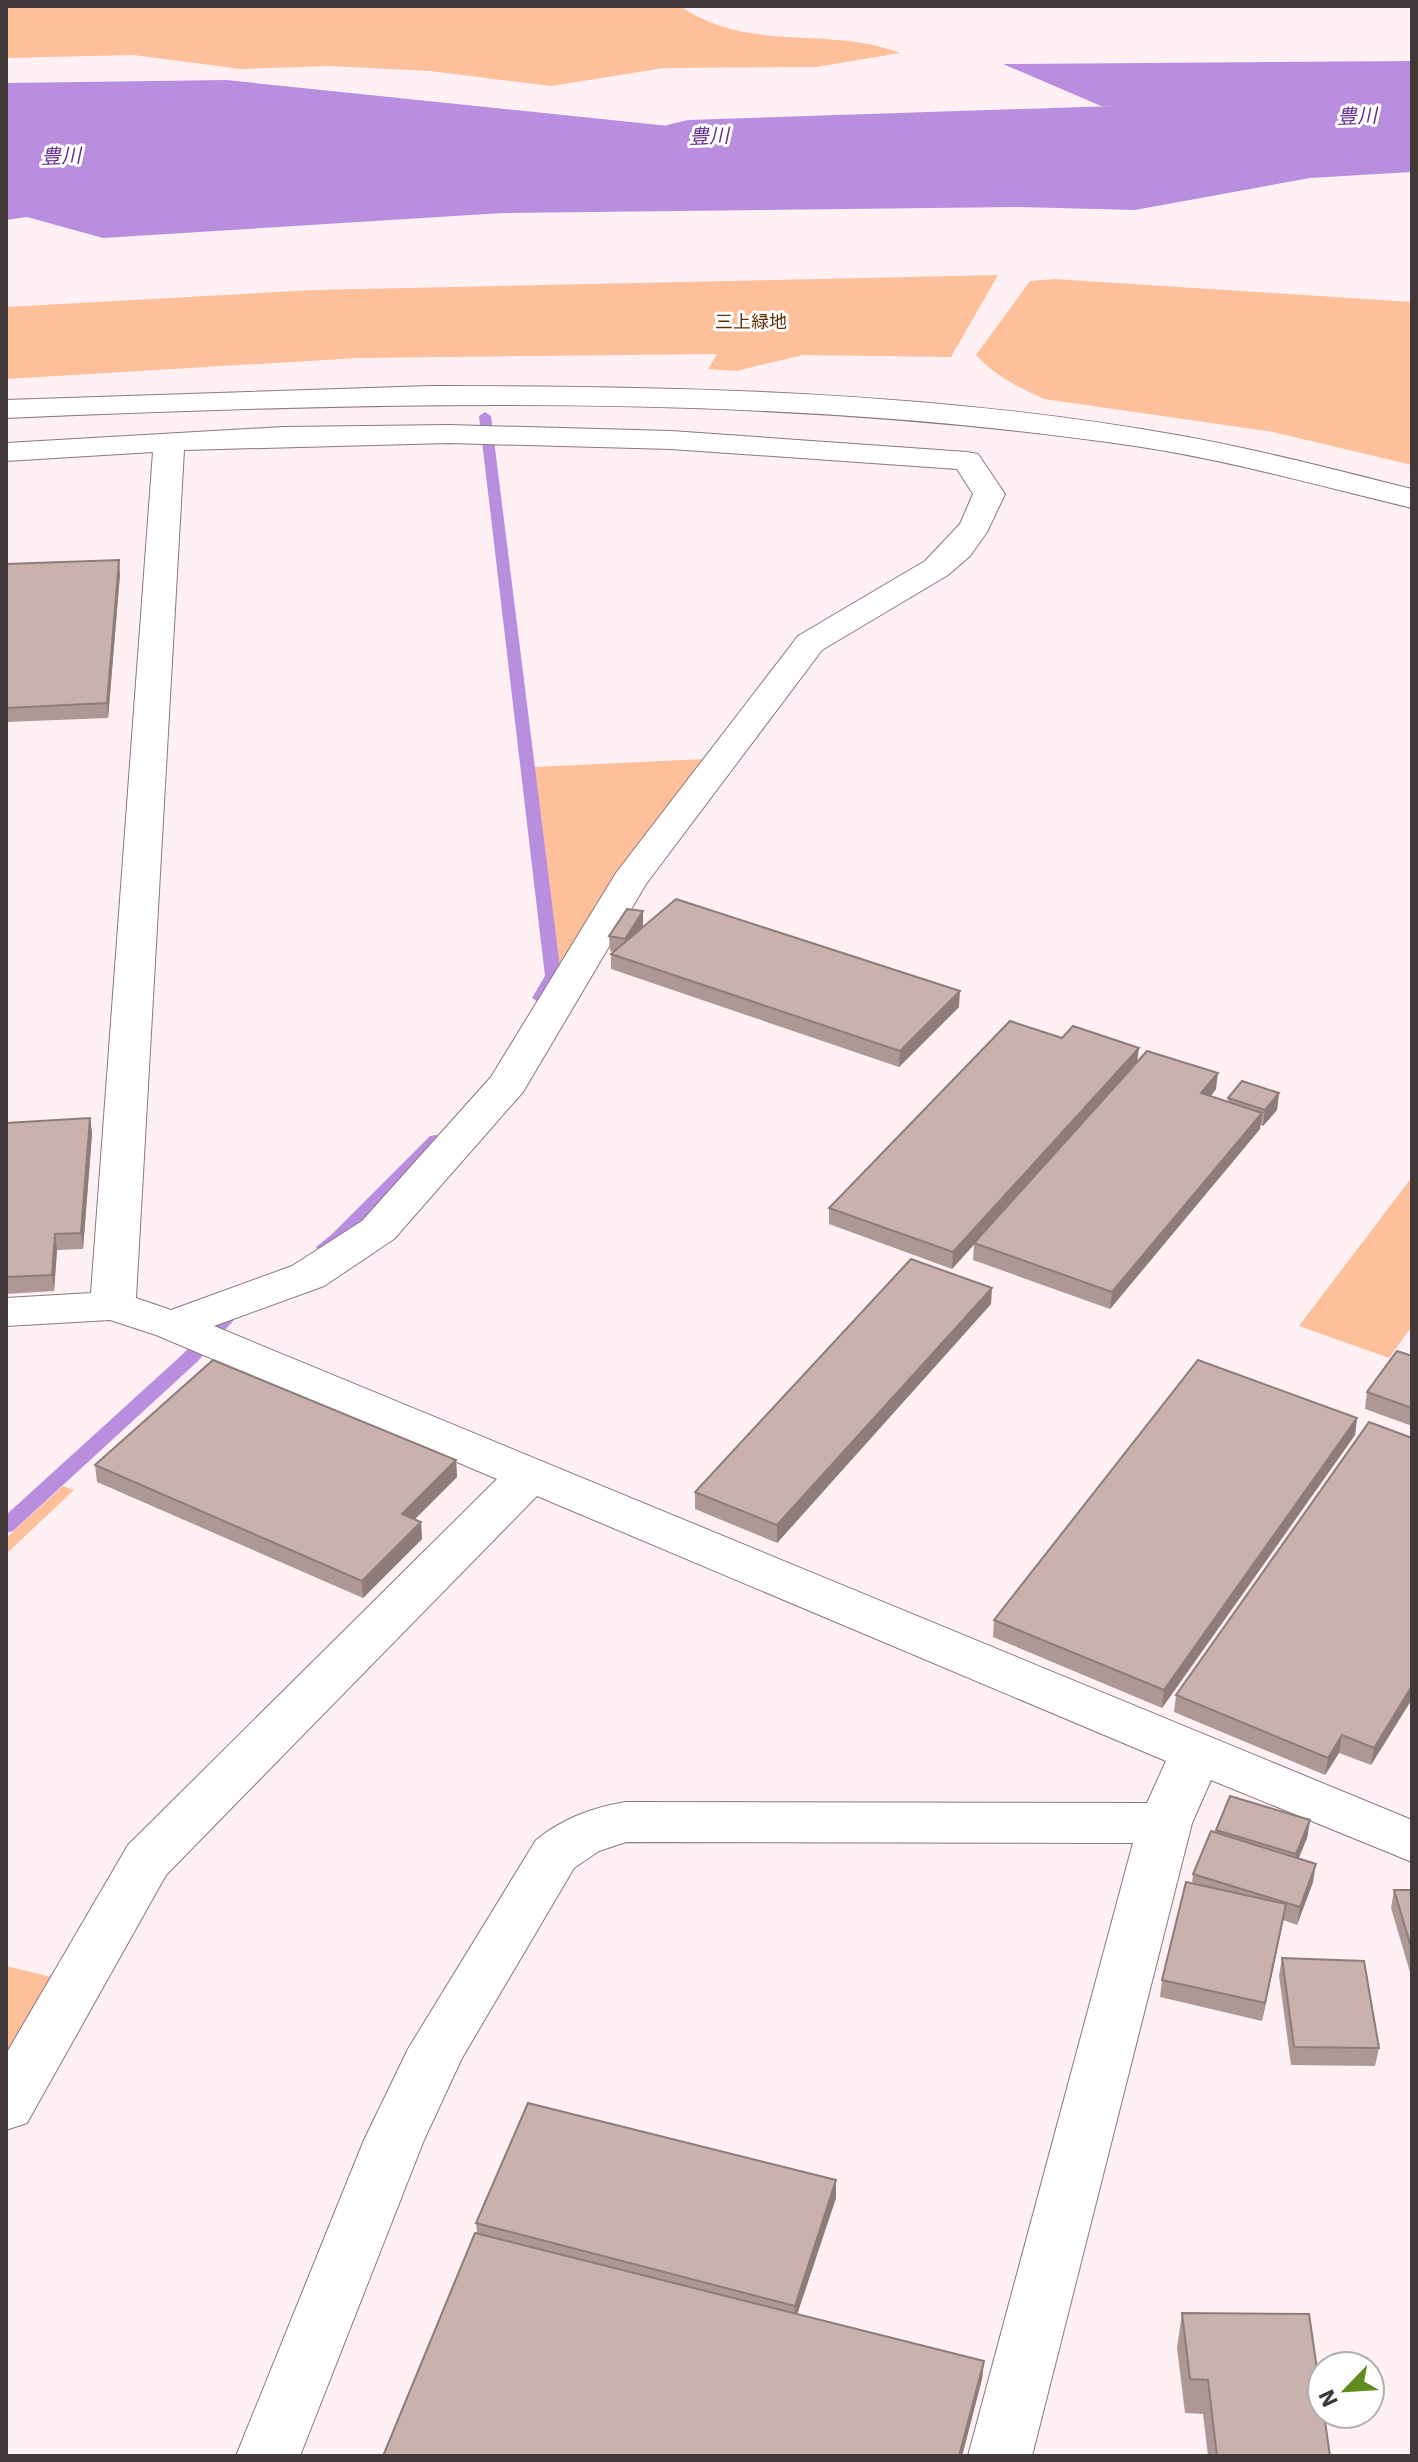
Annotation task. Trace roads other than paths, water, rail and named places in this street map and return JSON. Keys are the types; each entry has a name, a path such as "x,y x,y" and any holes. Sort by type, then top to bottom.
{"street":[{"path":"6,409 337,394 647,397 937,412 1139,437 1249,459 1412,499"},
{"path":"6,452 373,434 597,436 786,444 967,461 989,494 982,519 946,560 904,592 836,622 810,643 629,881 508,1083 378,1230 308,1276 172,1325"},
{"path":"113,1306 169,443"},
{"path":"6,1312 113,1306 172,1325 1412,1842"},
{"path":"6,2106 147,1860 530,1474"},
{"path":"1000,2456 1165,1823 1197,1752"},
{"path":"268,2456 394,2140 437,2049 555,1854 569,1843 585,1832 626,1822 1165,1823"}],"water":[{"path":"1412,61 1412,172 1310,178 1135,210 1018,207 503,213 103,238 27,217 6,220 6,83 226,80 746,134 1216,136 1314,115 1101,106 1003,64"}],"waterway":[{"name":"豊川","path":"688,138 1412,114"},
{"path":"485,416 553,976 540,998"},
{"path":"325,1247 337,1239 436,1140"},
{"path":"6,1526 191,1357 238,1305"}],"park label":[{"name":"三上緑地","path":"751,322"}]}
